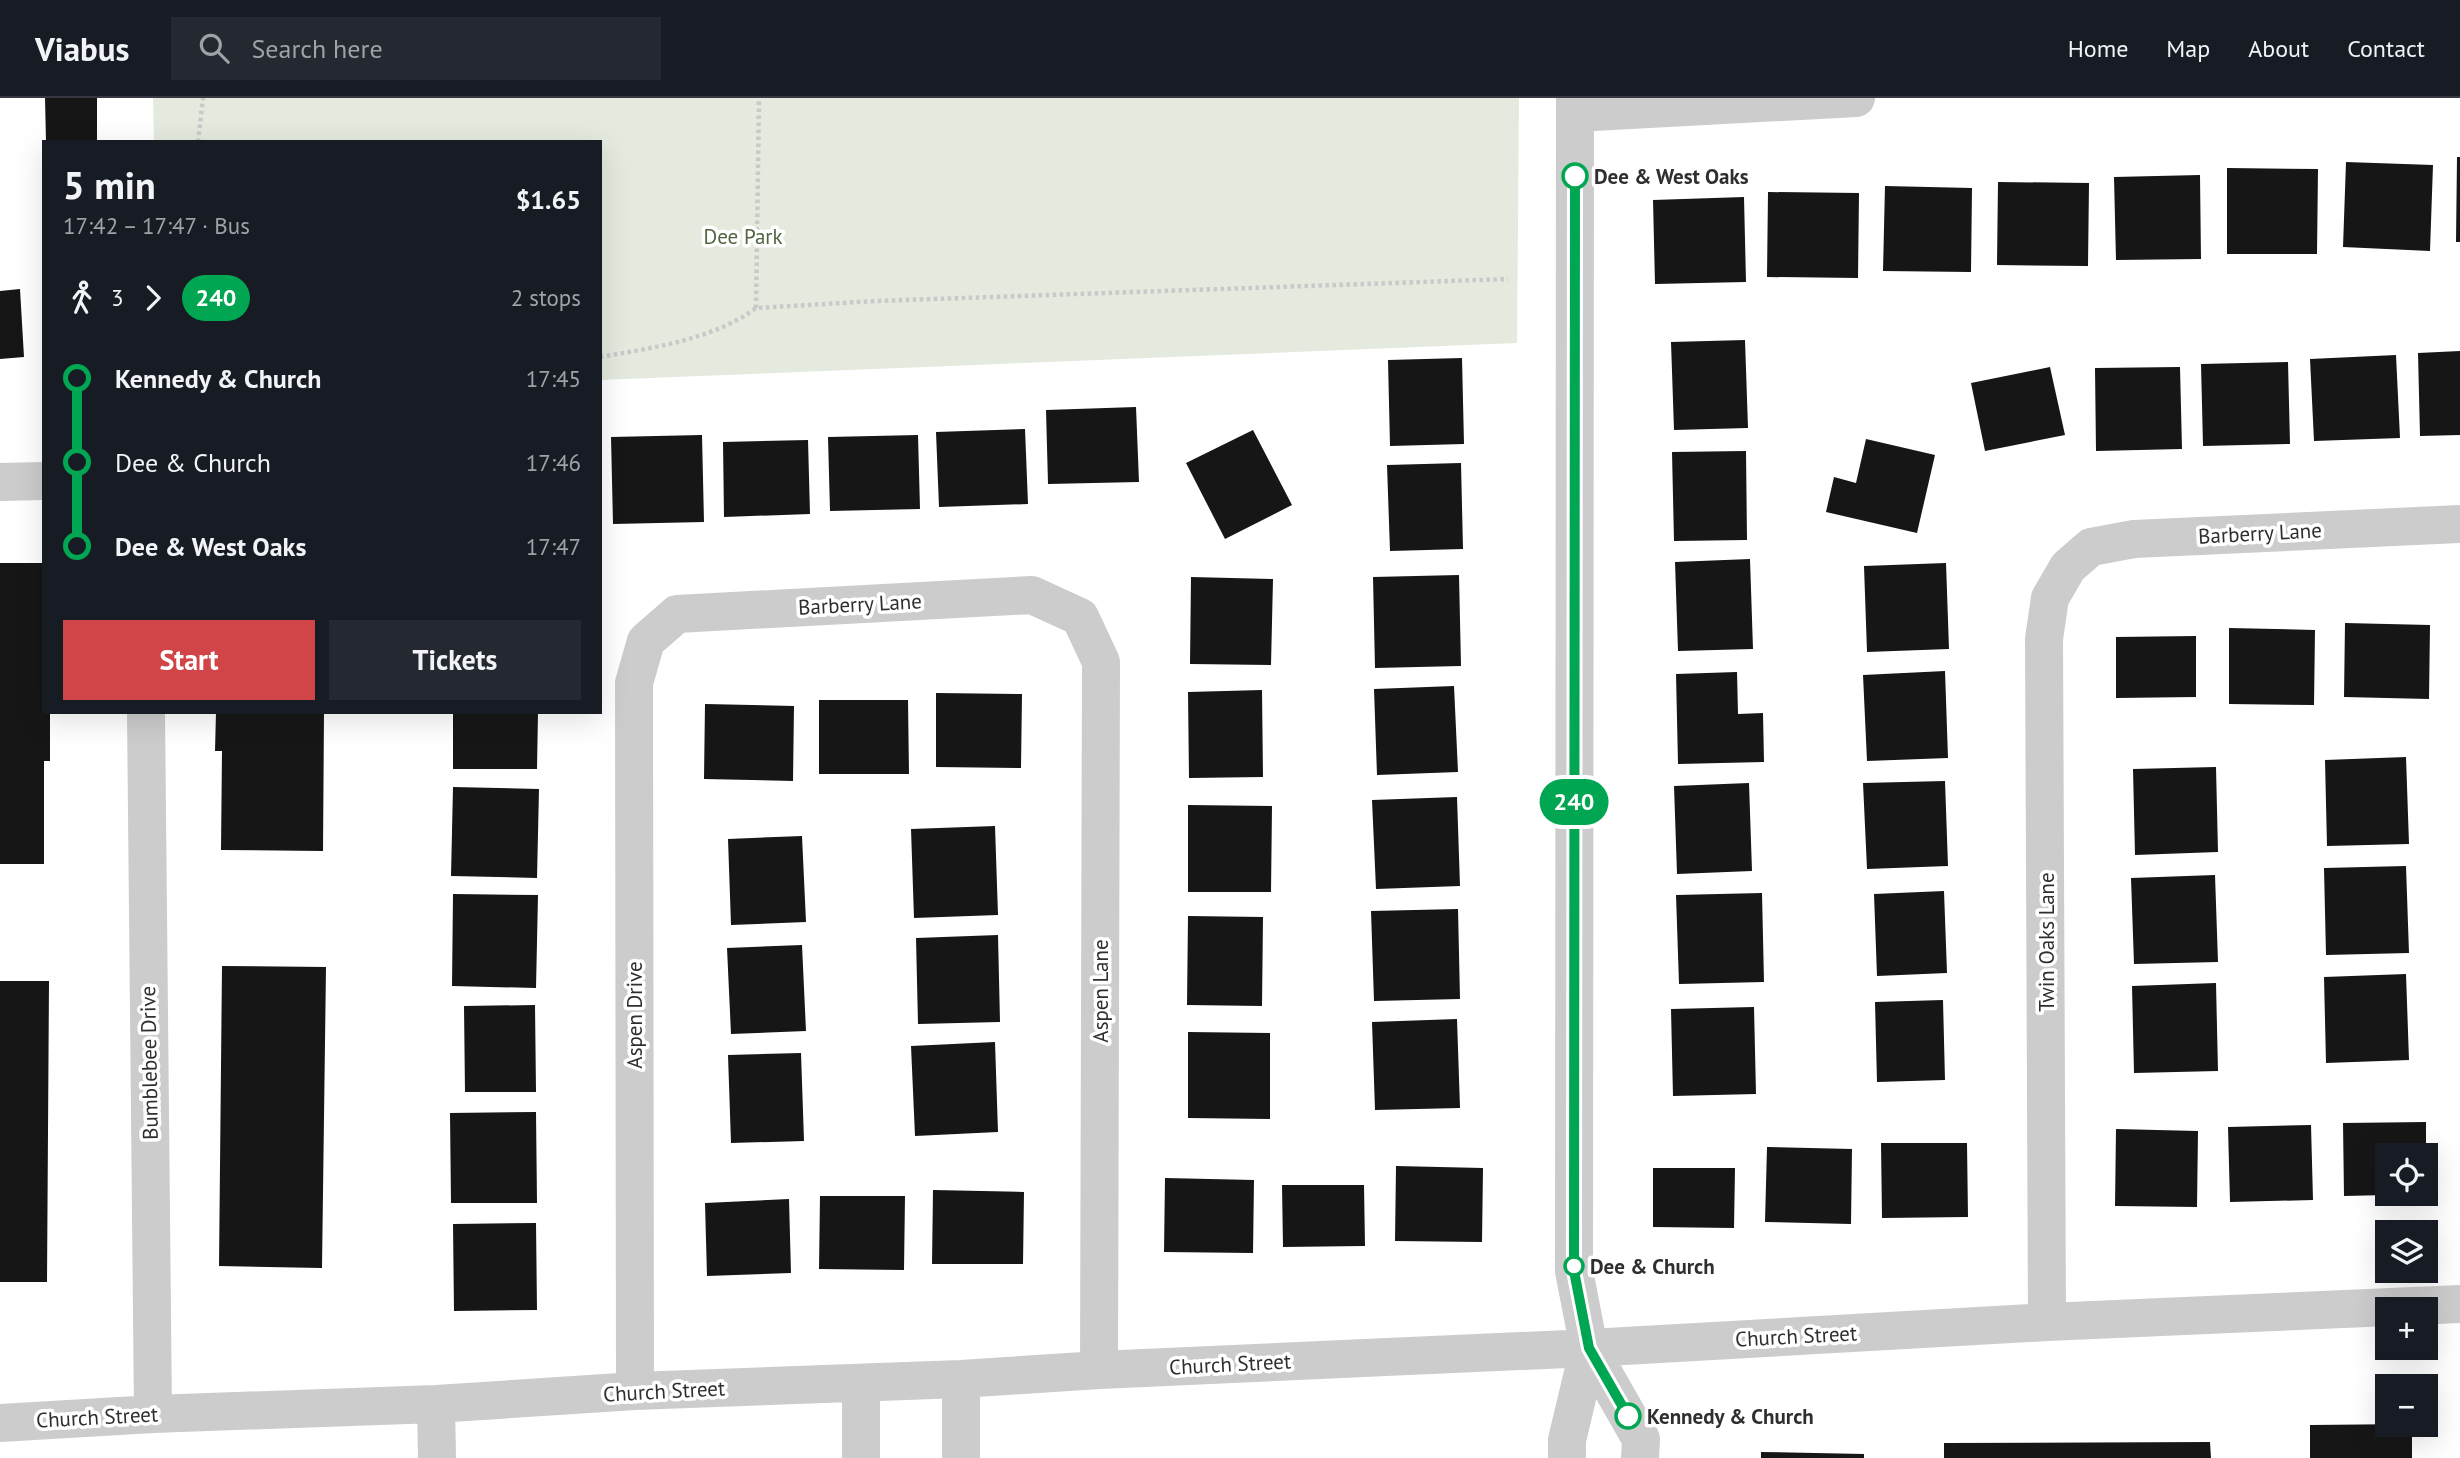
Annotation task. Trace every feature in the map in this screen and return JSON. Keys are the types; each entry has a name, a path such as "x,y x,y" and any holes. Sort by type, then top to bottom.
{"street":[{"path":"1640,1458 1641,1439 1589,1348 1574,1271 1575,106 1856,98"},
{"path":"0,482 42,481"},
{"name":"Barberry Lane","path":"2067,567 2091,547 2134,539 2460,524"},
{"name":"Twin Oaks Lane","path":"2047,1322 2044,639 2050,598 2067,567"},
{"name":"Barberry Lane","path":"646,641 677,614 691,613 1032,595 1080,617"},
{"name":"Aspen Lane","path":"1080,617 1101,662 1099,1370"},
{"name":"Aspen Drive","path":"635,1391 634,683 646,641"},
{"name":"Bumblebee Drive","path":"146,714 153,1414"},
{"name":"Church Street","path":"0,1423 153,1414 436,1404 635,1391 961,1379 2047,1322 2460,1304"},
{"path":"1567,1458 1567,1440 1589,1348"},
{"path":"961,1379 961,1458"},
{"path":"861,1383 862,1458"},
{"path":"436,1404 437,1458"}],"path":[{"path":"198,140 203,98"},
{"path":"756,308 759,98"},
{"path":"602,357 672,344 741,319 756,308 903,300 1508,279"}],"green space":[{"name":"Dee Park","path":"153,98 1519,98 1517,343 602,380 602,140 154,140"}],"building":[{"path":"45,98 97,98 97,140 46,140"},
{"path":"2457,157 2460,157 2460,242 2456,242"},
{"path":"2346,162 2433,165 2430,251 2343,247"},
{"path":"2227,168 2318,169 2317,254 2227,254"},
{"path":"2200,175 2201,259 2116,260 2114,177"},
{"path":"1998,182 2089,183 2088,266 1997,265"},
{"path":"1885,186 1972,188 1971,272 1883,271"},
{"path":"1768,192 1859,193 1858,278 1767,277"},
{"path":"1744,197 1746,282 1655,284 1653,200"},
{"path":"20,289 24,357 0,359 0,291"},
{"path":"1745,340 1748,428 1674,430 1671,342"},
{"path":"2460,351 2460,435 2420,436 2418,353"},
{"path":"2396,355 2400,438 2314,441 2310,359"},
{"path":"1462,358 1464,444 1390,446 1388,360"},
{"path":"2288,362 2290,444 2203,446 2201,364"},
{"path":"2050,367 2065,435 1985,451 1971,383"},
{"path":"2180,367 2182,449 2096,451 2095,368"},
{"path":"1136,407 1139,482 1048,484 1046,410"},
{"path":"1025,429 1028,504 939,507 936,432"},
{"path":"1253,430 1292,505 1225,539 1186,463"},
{"path":"702,435 704,522 613,524 611,437"},
{"path":"918,435 920,509 830,511 828,437"},
{"path":"1866,439 1935,455 1917,533 1826,512 1834,477 1856,483"},
{"path":"808,440 810,514 724,517 723,442"},
{"path":"1746,451 1747,540 1674,541 1672,452"},
{"path":"1461,463 1463,549 1390,551 1387,465"},
{"path":"1750,559 1753,649 1678,651 1675,562"},
{"path":"0,563 42,563 42,714 50,714 50,761 44,761 44,864 0,864"},
{"path":"1946,563 1949,649 1867,652 1864,566"},
{"path":"1459,575 1461,666 1375,668 1373,577"},
{"path":"1191,577 1273,579 1271,665 1190,664"},
{"path":"2345,623 2430,625 2429,699 2344,697"},
{"path":"2229,628 2315,630 2314,705 2229,704"},
{"path":"2196,636 2196,697 2116,698 2116,637"},
{"path":"1945,671 1948,758 1867,761 1863,675"},
{"path":"1737,672 1738,714 1763,713 1764,762 1678,764 1676,674"},
{"path":"1454,686 1458,772 1377,775 1374,689"},
{"path":"1262,690 1263,777 1189,778 1188,692"},
{"path":"936,693 1022,694 1021,768 936,767"},
{"path":"819,700 908,700 909,774 819,774"},
{"path":"705,704 794,706 793,781 704,779"},
{"path":"216,714 324,714 323,851 221,850 222,751 215,751"},
{"path":"453,714 538,714 537,769 453,769"},
{"path":"2406,757 2409,844 2327,846 2325,760"},
{"path":"2216,767 2218,852 2135,855 2133,769"},
{"path":"1945,781 1948,866 1867,869 1863,783"},
{"path":"1749,783 1752,871 1677,874 1674,786"},
{"path":"453,787 539,789 537,878 451,876"},
{"path":"1457,797 1460,886 1376,889 1372,800"},
{"path":"1188,805 1272,806 1271,892 1188,892"},
{"path":"995,826 998,915 914,918 911,829"},
{"path":"802,836 806,922 731,925 728,839"},
{"path":"2406,866 2409,953 2326,955 2324,868"},
{"path":"2215,875 2218,962 2134,964 2131,878"},
{"path":"1944,891 1947,973 1877,976 1874,894"},
{"path":"1762,893 1764,982 1679,984 1676,895"},
{"path":"453,894 538,895 536,988 452,986"},
{"path":"1458,909 1460,999 1374,1001 1371,911"},
{"path":"1188,916 1263,917 1262,1006 1187,1005"},
{"path":"998,935 1000,1022 918,1024 916,938"},
{"path":"802,945 806,1031 731,1034 727,948"},
{"path":"222,966 326,967 322,1268 219,1266"},
{"path":"2406,974 2409,1060 2326,1063 2324,977"},
{"path":"0,981 49,981 47,1282 0,1282"},
{"path":"2216,983 2218,1071 2134,1073 2132,986"},
{"path":"1943,1000 1945,1080 1877,1082 1875,1002"},
{"path":"535,1005 536,1092 465,1092 464,1006"},
{"path":"1754,1007 1756,1094 1673,1096 1671,1009"},
{"path":"1457,1019 1460,1108 1375,1110 1372,1022"},
{"path":"1188,1032 1270,1033 1270,1119 1188,1118"},
{"path":"995,1042 998,1132 915,1136 911,1046"},
{"path":"801,1053 804,1141 731,1143 728,1055"},
{"path":"536,1112 537,1203 451,1203 450,1113"},
{"path":"2426,1122 2426,1143 2375,1143 2375,1195 2344,1196 2343,1123"},
{"path":"2311,1125 2313,1200 2230,1202 2228,1127"},
{"path":"2116,1129 2198,1131 2197,1207 2115,1206"},
{"path":"1881,1143 1967,1143 1968,1217 1882,1218"},
{"path":"1767,1147 1852,1149 1851,1224 1765,1222"},
{"path":"1396,1166 1483,1168 1482,1242 1395,1241"},
{"path":"1653,1168 1735,1168 1734,1228 1653,1227"},
{"path":"1165,1178 1254,1180 1253,1253 1164,1252"},
{"path":"1282,1185 1364,1185 1365,1246 1283,1247"},
{"path":"933,1190 1024,1192 1023,1264 932,1264"},
{"path":"820,1196 905,1196 904,1270 819,1269"},
{"path":"789,1199 791,1273 707,1276 705,1203"},
{"path":"536,1223 537,1310 454,1311 453,1224"},
{"path":"2375,1424 2375,1437 2412,1437 2412,1458 2310,1458 2310,1425"},
{"path":"2210,1442 2211,1458 1944,1458 1944,1443"},
{"path":"1761,1452 1864,1454 1864,1458 1761,1458"}],"bus line":[{"name":"240","path":"1575,176 1574,1271 1589,1348 1628,1416"}],"place":[{"name":"Dee & West Oaks","path":"1575,176"},
{"name":"Dee & Church","path":"1574,1266"},
{"name":"Kennedy & Church","path":"1628,1416"}]}
